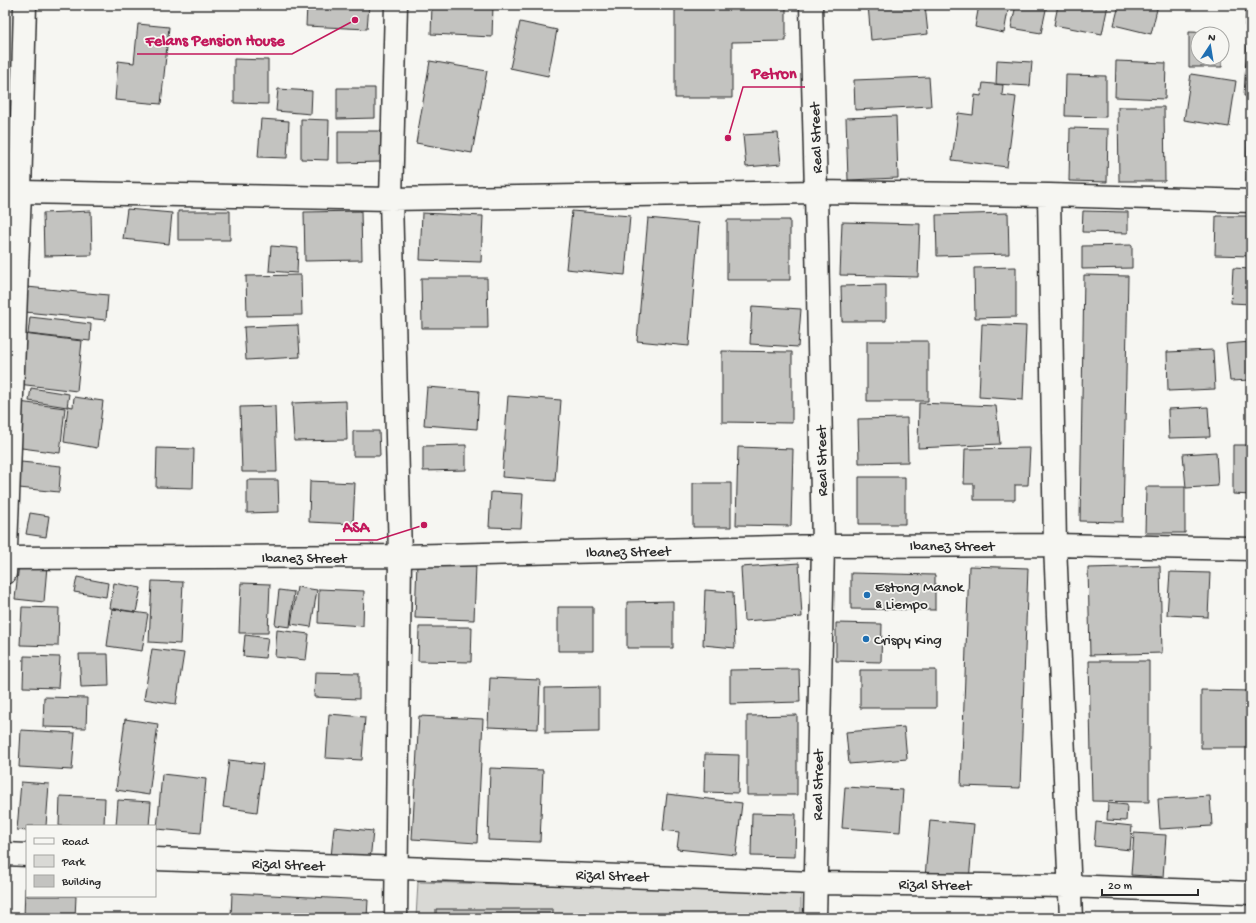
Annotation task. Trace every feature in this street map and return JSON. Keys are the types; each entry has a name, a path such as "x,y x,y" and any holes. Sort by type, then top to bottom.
{"street":[{"path":"5,573 20,192 25,5"},
{"path":"396,5 391,199 400,556 396,918"},
{"name":"Real Street","path":"811,5 823,546 815,918"},
{"path":"20,192 391,199 816,192 1050,195 1251,201"},
{"path":"1050,195 1055,544 1070,918"},
{"name":"Ibanez Street","path":"5,558 400,556 823,546 1055,544 1251,549"},
{"path":"5,854 26,855"},
{"name":"Rizal Street","path":"156,859 815,883 1068,886 1251,893"}],"green space":[{"path":"418,882 801,891 801,918 416,918"}],"building":[{"path":"307,5 369,5 367,29 306,26"},
{"path":"432,5 493,5 492,37 431,34"},
{"path":"675,5 786,5 786,41 732,42 732,98 675,98"},
{"path":"868,5 925,5 928,34 871,40"},
{"path":"979,5 1009,5 1004,33 975,27"},
{"path":"1016,5 1047,5 1041,33 1011,28"},
{"path":"1058,5 1108,5 1102,34 1054,25"},
{"path":"1119,5 1158,5 1151,34 1114,25"},
{"path":"1246,5 1251,5 1251,26 1245,26"},
{"path":"520,22 557,30 548,76 510,68"},
{"path":"138,24 169,27 161,104 115,100 118,61 134,63"},
{"path":"1189,32 1190,66 1222,67 1189,67"},
{"path":"1247,41 1251,42 1251,96 1244,96"},
{"path":"234,59 268,60 268,104 234,103"},
{"path":"997,60 1032,62 1030,86 996,84"},
{"path":"430,61 487,71 472,153 416,143"},
{"path":"1116,61 1166,63 1165,99 1115,97"},
{"path":"1191,74 1236,81 1229,127 1184,120"},
{"path":"1066,75 1106,76 1106,117 1065,116"},
{"path":"929,77 931,106 855,110 854,80"},
{"path":"983,83 1003,85 1002,95 1016,97 1007,167 952,160 958,113 973,115 975,95 981,96"},
{"path":"337,88 375,88 375,118 337,119"},
{"path":"278,89 312,91 311,114 276,111"},
{"path":"1118,107 1164,107 1165,181 1119,181"},
{"path":"896,116 898,178 848,180 846,118"},
{"path":"261,119 289,121 287,158 258,157"},
{"path":"301,119 329,120 328,160 301,159"},
{"path":"1070,128 1108,129 1107,182 1069,181"},
{"path":"338,131 381,131 381,162 338,163"},
{"path":"778,133 781,164 746,167 743,135"},
{"path":"1247,138 1251,138 1251,186 1246,186"},
{"path":"127,209 172,213 169,244 123,239"},
{"path":"91,211 92,255 44,256 43,213"},
{"path":"178,211 230,211 230,240 178,240"},
{"path":"361,211 362,260 305,261 304,212"},
{"path":"572,211 630,216 625,275 566,269"},
{"path":"1083,211 1128,212 1128,233 1082,232"},
{"path":"422,213 483,216 481,262 420,260"},
{"path":"1008,213 1009,254 937,256 936,215"},
{"path":"1216,216 1251,216 1251,256 1215,255"},
{"path":"648,218 699,223 689,346 637,341"},
{"path":"727,220 790,220 790,280 727,280"},
{"path":"842,222 920,224 918,277 840,275"},
{"path":"1132,245 1132,268 1082,269 1082,246"},
{"path":"271,246 298,248 297,273 269,271"},
{"path":"1016,267 1016,317 975,318 974,268"},
{"path":"1233,268 1251,269 1251,304 1231,303"},
{"path":"301,275 302,315 247,316 246,276"},
{"path":"1084,275 1128,276 1123,522 1080,521"},
{"path":"421,278 487,278 488,328 422,328"},
{"path":"886,285 886,321 842,321 841,286"},
{"path":"27,287 108,295 106,320 25,312"},
{"path":"752,306 801,309 798,347 750,344"},
{"path":"30,317 91,324 90,341 28,334"},
{"path":"982,324 1026,326 1023,400 979,397"},
{"path":"298,325 300,357 246,360 244,327"},
{"path":"23,334 82,341 77,391 18,384"},
{"path":"867,341 928,341 928,401 867,401"},
{"path":"1251,342 1251,380 1230,381 1226,344"},
{"path":"1213,350 1215,389 1168,391 1167,352"},
{"path":"722,351 792,352 792,423 722,422"},
{"path":"427,387 479,391 477,429 424,425"},
{"path":"31,388 69,394 67,407 29,401"},
{"path":"508,396 561,400 555,481 502,477"},
{"path":"74,397 103,401 97,448 64,442 68,406 73,407"},
{"path":"346,401 347,440 294,441 292,403"},
{"path":"19,402 65,408 60,453 14,447"},
{"path":"919,403 996,406 1000,444 918,448"},
{"path":"275,406 277,472 242,472 240,407"},
{"path":"1208,407 1210,437 1169,438 1168,409"},
{"path":"907,418 908,462 859,463 858,419"},
{"path":"353,431 379,431 380,456 353,456"},
{"path":"466,445 466,470 423,471 423,446"},
{"path":"1233,445 1251,445 1251,495 1233,494"},
{"path":"738,447 793,449 791,526 736,525"},
{"path":"157,448 194,449 193,488 156,487"},
{"path":"1030,448 1028,485 1015,485 1015,500 974,500 974,484 964,484 965,449"},
{"path":"1216,452 1218,486 1186,488 1183,454"},
{"path":"21,462 61,466 59,492 19,488"},
{"path":"859,477 905,477 905,524 859,524"},
{"path":"247,480 278,480 279,512 247,513"},
{"path":"310,481 355,483 353,524 309,522"},
{"path":"693,483 731,483 731,527 693,527"},
{"path":"1146,487 1185,487 1185,533 1145,533"},
{"path":"491,492 523,494 521,528 489,527"},
{"path":"30,513 49,516 46,537 26,534"},
{"path":"417,562 476,564 474,620 415,618"},
{"path":"799,563 802,617 744,621 741,567"},
{"path":"19,564 47,566 44,602 15,599"},
{"path":"969,566 1028,568 1020,788 961,786"},
{"path":"1160,566 1162,653 1090,655 1088,568"},
{"path":"1170,572 1210,573 1208,617 1167,615"},
{"path":"851,573 935,575 935,610 851,609"},
{"path":"77,577 108,583 106,597 74,592"},
{"path":"152,581 183,582 180,644 149,642"},
{"path":"114,583 141,588 136,612 110,608"},
{"path":"241,583 270,584 268,633 239,633"},
{"path":"297,587 317,590 311,627 291,624"},
{"path":"319,589 364,591 363,626 318,623"},
{"path":"279,590 294,592 290,627 275,625"},
{"path":"705,590 733,592 735,648 703,645"},
{"path":"673,601 673,648 627,648 627,602"},
{"path":"22,607 59,608 58,646 20,645"},
{"path":"558,607 593,607 593,651 558,651"},
{"path":"112,609 148,614 142,651 107,646"},
{"path":"836,623 882,624 881,662 836,661"},
{"path":"419,627 472,627 471,662 418,661"},
{"path":"277,630 309,634 306,660 275,657"},
{"path":"245,635 268,638 265,658 243,656"},
{"path":"152,649 184,653 176,704 144,699"},
{"path":"79,654 108,654 109,686 81,687"},
{"path":"24,656 60,657 58,688 23,687"},
{"path":"1089,661 1149,661 1149,802 1092,801"},
{"path":"799,669 800,702 730,704 730,670"},
{"path":"860,670 936,670 936,708 860,708"},
{"path":"315,672 359,673 359,699 314,697"},
{"path":"490,678 540,680 538,729 488,727"},
{"path":"599,687 599,732 545,733 545,688"},
{"path":"1201,690 1251,691 1251,748 1201,748"},
{"path":"44,697 87,698 86,728 43,727"},
{"path":"329,714 365,717 362,760 326,758"},
{"path":"797,715 797,795 747,795 747,716"},
{"path":"419,716 483,719 477,843 412,839"},
{"path":"125,719 158,724 149,795 116,790"},
{"path":"904,727 907,759 849,764 846,732"},
{"path":"21,730 75,733 72,770 19,767"},
{"path":"705,754 739,755 738,793 704,792"},
{"path":"229,760 263,764 257,812 223,807"},
{"path":"490,768 543,770 540,842 488,840"},
{"path":"162,774 206,779 201,833 157,829"},
{"path":"21,782 49,784 46,825 26,825 26,831 17,830"},
{"path":"845,787 903,790 900,832 842,828"},
{"path":"667,794 742,803 736,855 677,849 679,832 663,830"},
{"path":"60,796 105,798 104,825 59,825"},
{"path":"1210,796 1212,826 1160,829 1158,799"},
{"path":"118,800 151,802 149,825 116,825"},
{"path":"1108,803 1127,805 1126,821 1107,820"},
{"path":"752,813 796,814 795,857 751,856"},
{"path":"930,820 974,824 969,881 925,877"},
{"path":"1096,822 1132,826 1130,850 1094,846"},
{"path":"334,827 373,831 370,861 331,857"},
{"path":"1134,833 1166,835 1163,877 1131,875"},
{"path":"25,888 26,897 76,897 75,918 24,918"},
{"path":"232,893 368,900 367,918 231,918"},
{"path":"436,909 553,909 553,918 436,918"},
{"path":"1168,917 1168,918 1127,918"}],"place":[{"name":"Felans Pension House","path":"355,20"},
{"name":"Petron","path":"728,138"},
{"name":"ASA","path":"424,525"},
{"name":"Estong Manok & Liempo","path":"867,595"},
{"name":"Crispy King","path":"866,639"}]}
